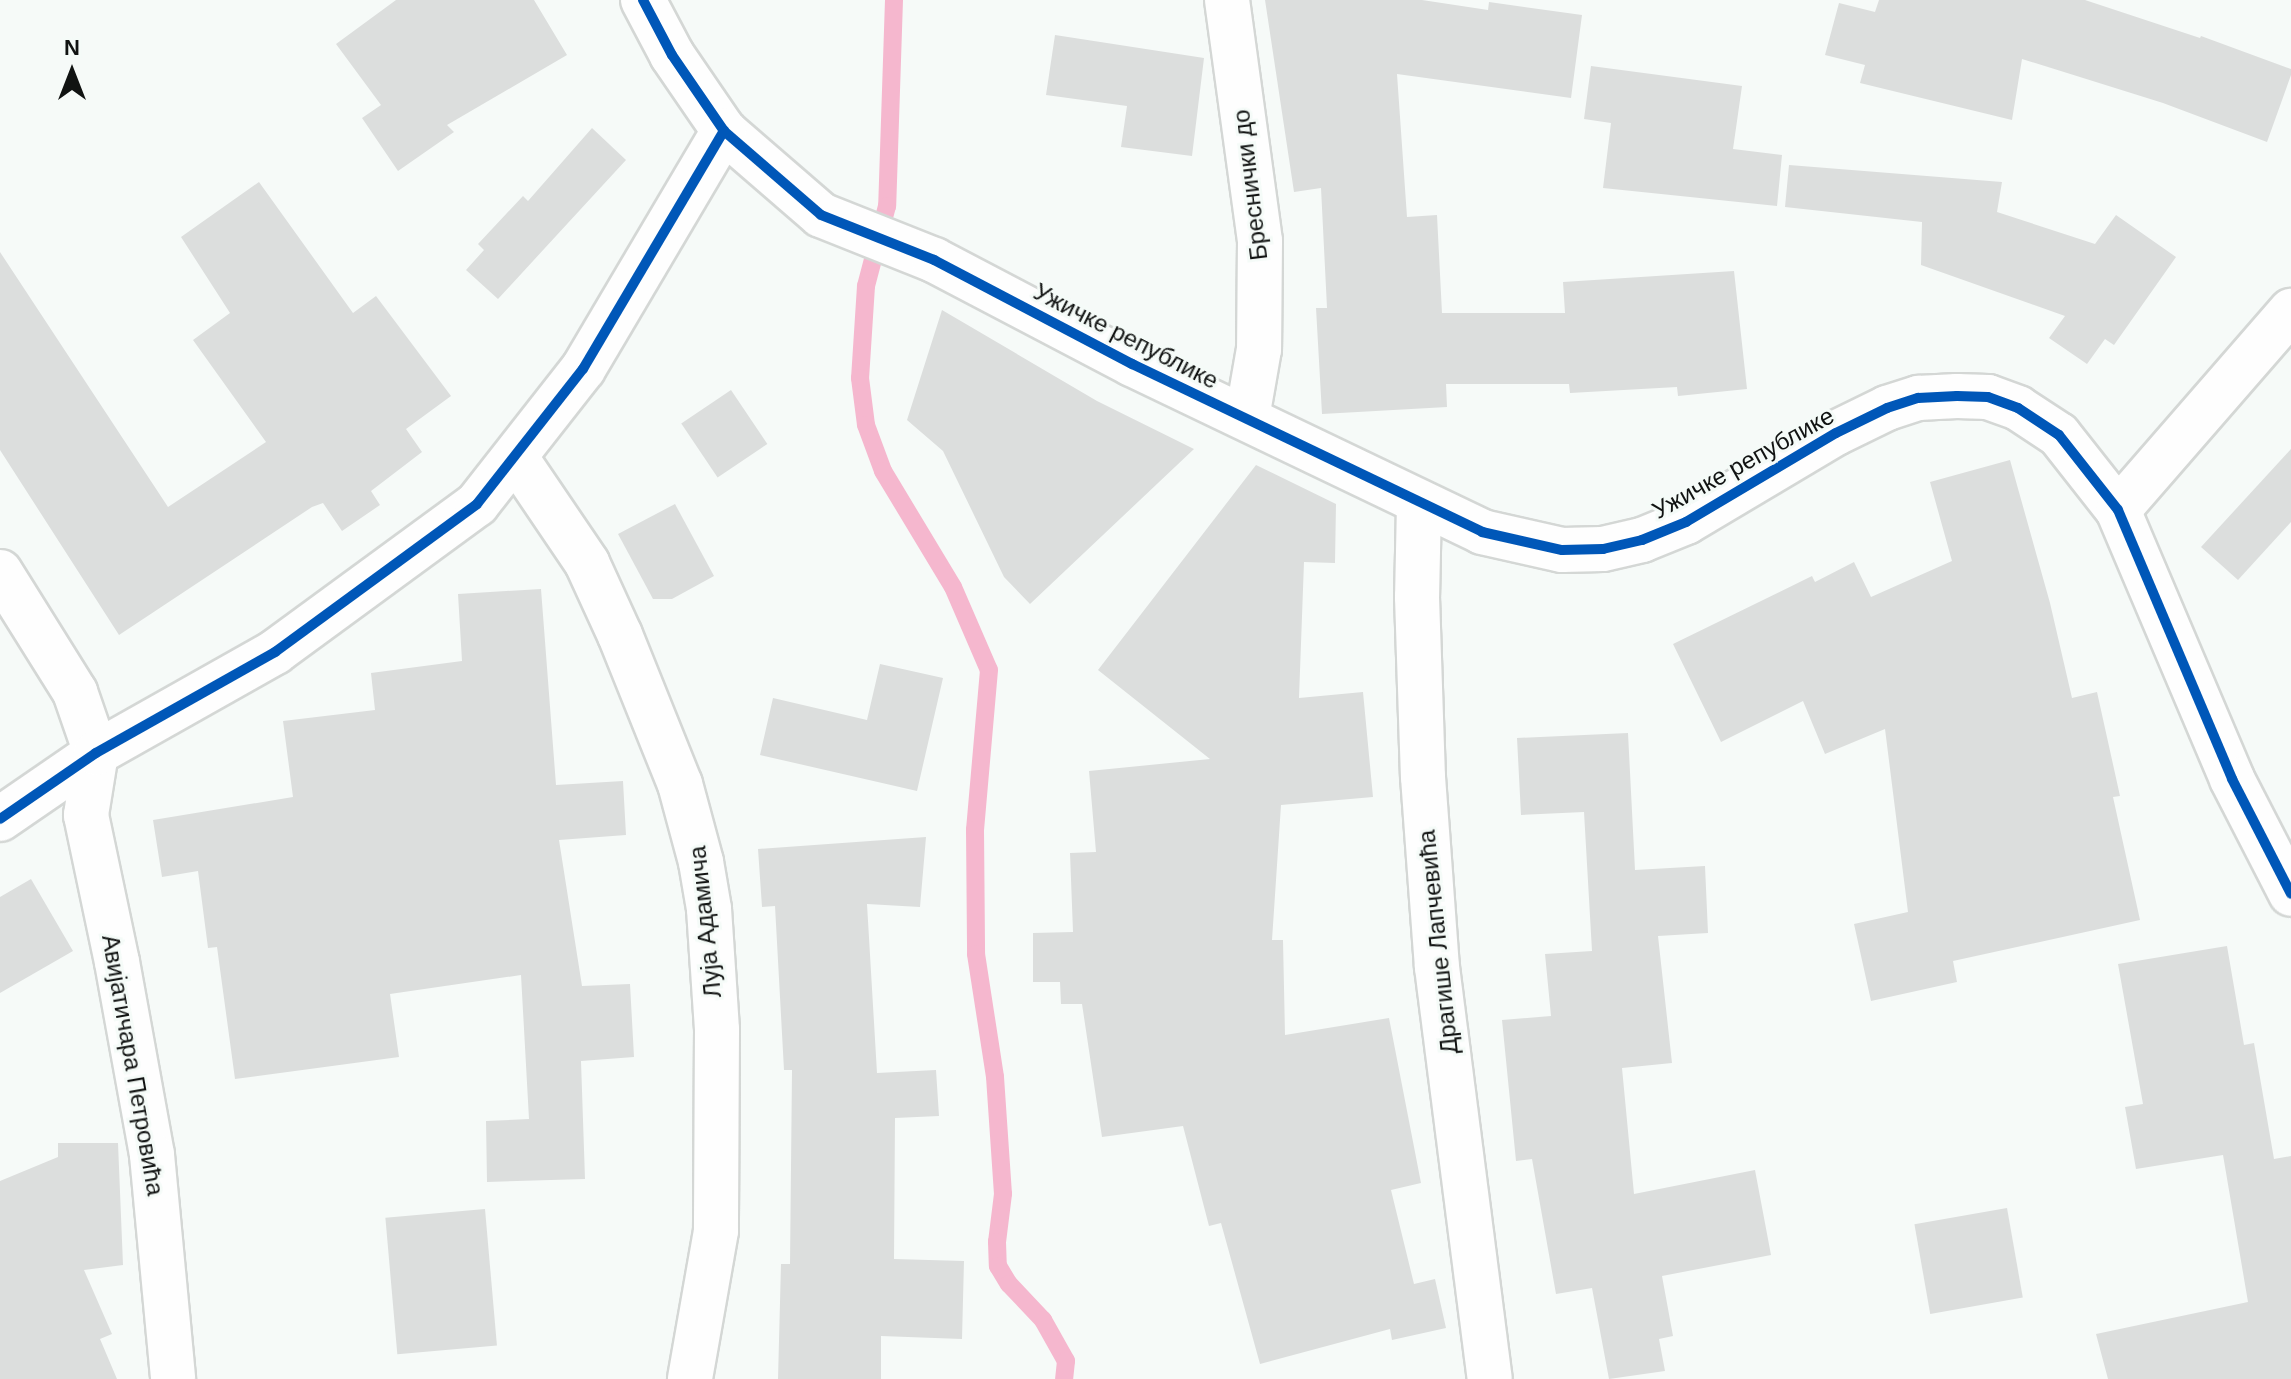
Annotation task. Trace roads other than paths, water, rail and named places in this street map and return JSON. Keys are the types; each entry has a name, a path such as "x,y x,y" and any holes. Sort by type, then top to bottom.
{"street":[{"name":"Ужичке републике","path":"643,0 672,55 724,131 821,215 934,260 1132,364 1482,532 1562,550 1603,549 1642,540 1686,522 1836,433 1887,408 1918,398 1957,396 1988,397 2018,408 2059,435 2118,510 2232,779 2291,894"},
{"name":"Бреснички до","path":"1227,0 1260,241 1259,349 1247,418"},
{"path":"0,819 96,753 287,643 477,504 583,369 724,131"},
{"path":"2118,510 2291,311"},
{"name":"Луја Адамича","path":"516,458 587,563 614,620 662,732 694,827 701,862 709,909 717,1030 716,1231 690,1379"},
{"name":"Драгише Лапчевића","path":"1419,504 1417,597 1423,777 1437,967 1490,1379"},
{"path":"0,572 75,692 96,753"},
{"name":"Авијатичара Петровића","path":"96,753 86,815 117,962 152,1155 173,1379"}],"waterway":[{"path":"894,0 887,206 866,286 860,378 866,425 883,471 953,587 989,670 975,830 976,954 995,1077 1003,1194 997,1242 998,1266 1009,1284 1043,1320 1066,1361 1064,1379"}]}
